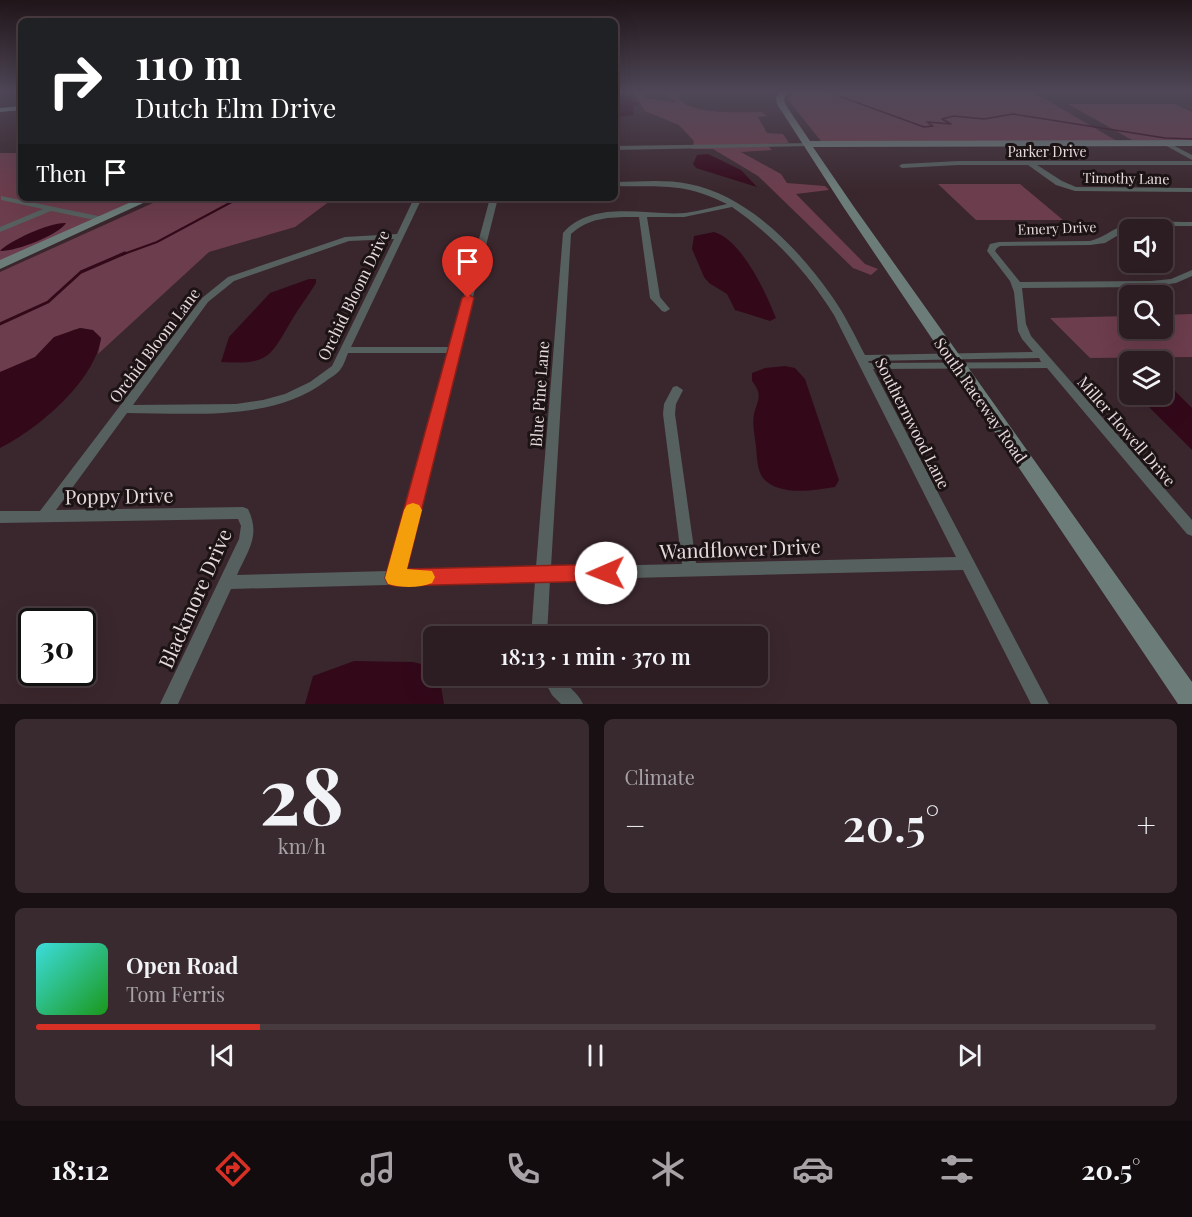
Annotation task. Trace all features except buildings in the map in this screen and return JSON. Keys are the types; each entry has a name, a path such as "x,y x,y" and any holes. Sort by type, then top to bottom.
{"main road":[{"name":"South Raceway Road","path":"797,125 849,208 1191,700"},
{"path":"810,144 1192,143"},
{"path":"0,265 142,201"}],"street":[{"path":"1165,143 1192,158"},
{"path":"618,148 810,144"},
{"name":"Timothy Lane","path":"1030,163 1059,183 1076,189 1192,190"},
{"name":"Parker Drive","path":"902,166 1192,163"},
{"name":"Southernwood Lane","path":"618,184 688,186 713,194 777,238 805,266 829,298 1040,704"},
{"path":"4,198 18,201"},
{"path":"18,201 100,219"},
{"name":"Orchid Bloom Drive","path":"124,409 255,407 278,402 317,385 336,368 416,201"},
{"path":"395,578 494,201"},
{"path":"664,309 655,298 643,216 690,214 730,205"},
{"path":"0,230 51,208"},
{"name":"Blue Pine Lane","path":"540,626 566,237 570,229 580,222 605,216 643,216"},
{"path":"0,223 10,226"},
{"name":"Emery Drive","path":"1017,285 1012,275 991,253 993,246 1090,243 1102,241 1124,228 1138,224 1192,224"},
{"name":"Orchid Bloom Lane","path":"44,516 205,300 231,279 348,239 399,236"},
{"path":"1017,285 1049,287 1151,284 1173,281 1192,273"},
{"name":"Miller Howell Drive","path":"1017,285 1020,326 1040,355 1192,530"},
{"path":"345,350 454,350"},
{"path":"954,361 1040,355"},
{"path":"863,362 954,361 1048,365"},
{"path":"677,390 670,404 669,414 690,571"},
{"name":"Poppy Drive","path":"0,517 238,513"},
{"name":"Blackmore Drive","path":"169,704 246,539 246,519 243,513 238,513"},
{"name":"Wandflower Drive","path":"226,582 967,563"},
{"path":"556,686 574,704"}],"shaded area":[{"path":"679,125 762,125 767,133 783,134 789,143 766,144 772,150 741,152 781,174 787,183 825,186 829,190 796,194 865,264 878,269 871,275 853,268 758,176 713,149 692,149 694,141"},
{"path":"808,125 1089,125 1117,141 821,141"},
{"path":"1105,125 1192,125 1192,140 1132,140"},
{"path":"0,153 18,153 18,201 134,201 0,261"},
{"path":"708,154 741,170 757,187 696,168 693,164 697,155"},
{"path":"938,184 1020,184 1063,220 976,220"},
{"path":"157,201 330,201 295,227 209,252 98,354 101,338 92,331 75,330 67,333 36,357 0,372 0,272"},
{"path":"66,223 55,233 36,242 0,251 30,233"},
{"path":"714,232 734,245 743,256 766,295 776,318 770,321 735,310 727,294 709,283 704,277 692,249 694,236"},
{"path":"309,279 316,279 316,283 279,342 267,356 250,362 221,362 229,337 270,293"},
{"path":"1192,314 1192,357 1173,357 1173,351 1119,351 1119,358 1090,358 1050,318 1119,316 1119,339 1173,339 1173,315"},
{"path":"80,328 93,330 101,338 88,371 47,417 0,448 0,372 35,357 54,337"},
{"path":"785,366 795,368 805,379 839,480 835,487 798,491 778,488 763,478 760,471 753,422 759,394 752,381 752,373 765,368"},
{"path":"1173,389 1192,408 1192,450 1147,405 1173,405"},
{"path":"354,661 413,662 423,664 423,686 441,686 444,704 305,704 313,676"}],"waterway":[{"path":"918,125 924,127 933,126 931,125"},
{"path":"1082,125 1165,138 1192,139"},
{"path":"121,255 157,242 233,201"},
{"path":"0,324 48,302 81,272 125,253"}],"slow traffic":[{"path":"413,510 395,578 425,577"}],"route":[{"path":"468,298 395,578 606,573"}]}
